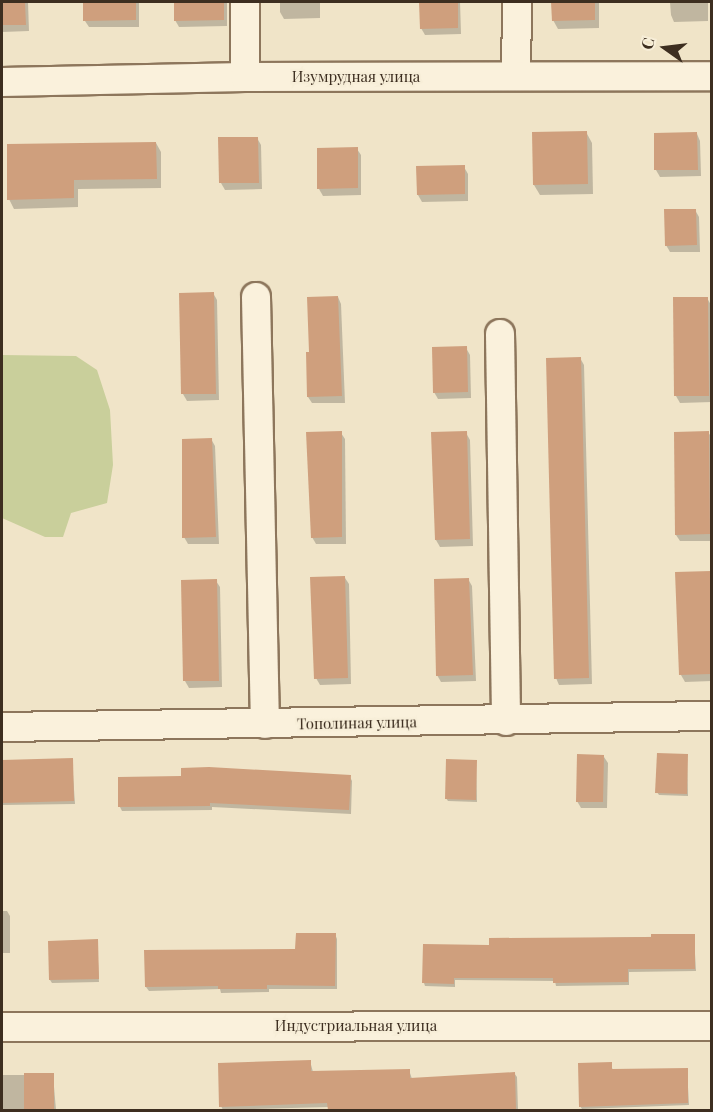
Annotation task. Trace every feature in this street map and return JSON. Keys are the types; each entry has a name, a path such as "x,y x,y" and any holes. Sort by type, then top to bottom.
{"street":[{"path":"245,2 245,77"},
{"path":"516,76 517,2"},
{"name":"Изумрудная улица","path":"2,82 245,77 711,76"},
{"path":"256,297 265,724"},
{"path":"500,334 506,721"},
{"name":"Тополиная улица","path":"2,727 506,721 711,716"},
{"name":"Индустриальная улица","path":"2,1027 711,1026"}],"green space":[{"path":"2,355 76,356 97,370 110,410 113,465 107,503 71,513 63,537 45,537 2,518"}],"building":[{"path":"2,2 25,2 26,25 2,25"},
{"path":"83,2 136,2 136,20 83,21"},
{"path":"174,2 224,2 224,20 174,21"},
{"path":"419,2 458,2 458,28 420,29"},
{"path":"551,2 595,2 595,20 552,21"},
{"path":"587,131 588,184 533,185 532,132"},
{"path":"697,132 698,170 654,170 654,133"},
{"path":"218,137 258,137 259,183 219,183"},
{"path":"156,142 157,179 74,180 74,198 7,200 7,144"},
{"path":"358,147 358,188 317,189 317,148"},
{"path":"465,165 465,194 417,195 416,166"},
{"path":"664,209 696,209 697,245 665,246"},
{"path":"214,292 216,394 181,394 179,293"},
{"path":"338,296 342,396 307,397 306,352 309,352 307,297"},
{"path":"673,297 708,297 709,396 674,396"},
{"path":"467,346 468,392 433,393 432,347"},
{"path":"581,357 589,678 554,679 546,358"},
{"path":"342,431 342,537 311,538 306,432"},
{"path":"467,431 470,539 435,540 431,432"},
{"path":"709,431 710,534 675,535 674,432"},
{"path":"212,438 216,537 182,538 182,439"},
{"path":"711,571 711,674 679,675 675,572"},
{"path":"345,576 348,678 314,679 310,577"},
{"path":"469,578 473,675 436,676 434,579"},
{"path":"217,579 219,681 183,681 181,580"},
{"path":"657,753 688,754 687,794 655,793"},
{"path":"577,754 604,755 603,802 576,802"},
{"path":"73,758 74,801 2,803 2,760"},
{"path":"446,759 477,760 476,800 445,799"},
{"path":"209,767 351,775 349,810 210,803 210,806 118,807 118,777 181,776 181,768"},
{"path":"296,933 336,933 335,986 267,985 267,989 218,989 218,986 145,987 144,950 295,949"},
{"path":"651,934 695,934 695,969 628,969 628,982 553,983 553,978 454,978 454,984 422,983 423,944 489,945 489,938 651,937"},
{"path":"98,939 99,979 49,980 48,941"},
{"path":"311,1060 311,1071 410,1069 410,1078 515,1072 516,1110 328,1110 327,1103 219,1107 218,1063"},
{"path":"612,1062 612,1069 688,1068 688,1103 579,1107 578,1063"},
{"path":"24,1073 54,1073 54,1110 24,1110"}]}
